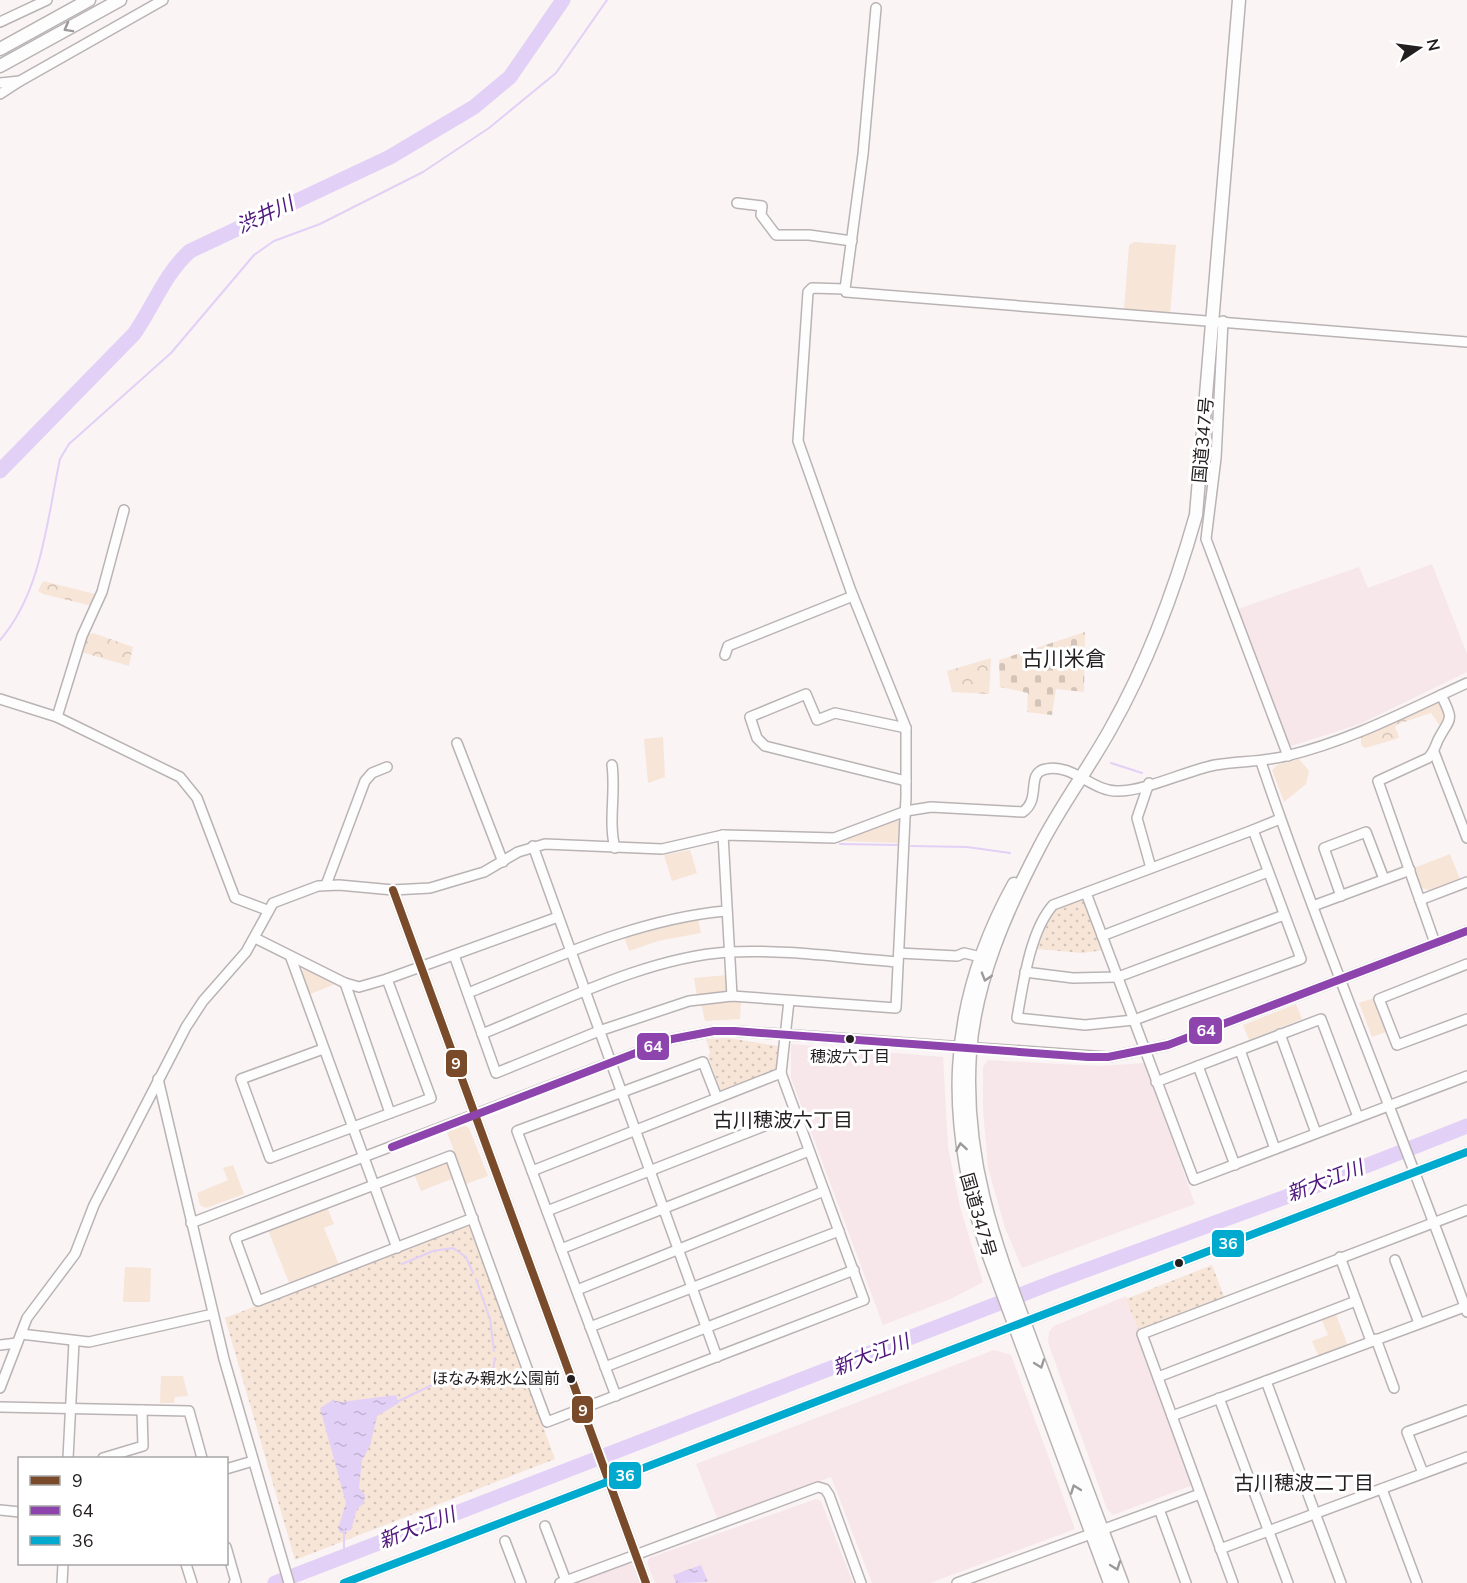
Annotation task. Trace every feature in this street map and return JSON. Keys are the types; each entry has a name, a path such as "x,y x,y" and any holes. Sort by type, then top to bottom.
{"highway":[{"path":"0,49 89,0"},
{"path":"0,66 120,0"},
{"name":"国道347号","path":"1122,1583 1097,1532 1004,1282 976,1217 962,1152 958,1098 970,990 996,916 1019,875 1040,846 1112,727 1145,658 1177,581 1196,515 1218,321 1239,0"},
{"name":"国道347号","path":"965,1048 997,942 1040,846"},
{"name":"国道347号","path":"1097,1532 1110,1583"}],"street":[{"path":"0,22 46,0"},
{"path":"0,94 164,0"},
{"path":"845,289 867,117 876,8"},
{"path":"0,29 29,9"},
{"path":"0,83 20,81"},
{"path":"737,203 762,206 761,215 776,235 809,235 852,241"},
{"path":"454,955 496,1073 666,1006 707,998 732,996 896,1008 906,810 906,728 853,596 798,441 808,292 812,288 845,289 846,292 970,303 1467,342"},
{"path":"1218,321 1216,458 1206,539 1288,756"},
{"path":"57,717 82,636 102,592 124,510"},
{"path":"725,655 728,646 853,596"},
{"path":"0,1388 27,1318 75,1254 94,1205 158,1079 198,1008 255,938 267,910 279,899 326,885 419,890 484,872 533,846 545,844 662,849 723,835 834,838 906,810 931,807 1023,812 1030,806 1035,796 1032,784 1036,774 1044,769 1053,768 1082,777 1107,791 1120,792 1215,765 1261,762 1288,756 1349,736 1467,683"},
{"path":"906,728 834,713 817,720 806,694 750,717 757,738 765,746 906,781"},
{"path":"1435,943 1378,781 1428,758 1434,752 1450,723 1449,710 1441,695"},
{"path":"0,699 57,717 180,777 197,798 235,898 267,910"},
{"path":"457,744 502,862"},
{"path":"1434,752 1467,838"},
{"path":"1172,1416 1419,1323 1466,1308 1435,1222 1387,1106 1261,762"},
{"path":"612,765 615,848"},
{"path":"326,885 365,781 372,773 387,767"},
{"path":"1149,783 1137,818 1151,868"},
{"path":"1252,830 1301,959 1134,1020 1085,1025 1017,1018 1026,972 1047,912 1053,905 1280,819"},
{"path":"1341,896 1323,848 1366,832 1384,879"},
{"path":"723,835 732,996"},
{"path":"533,846 717,1357"},
{"path":"1313,906 1410,870"},
{"path":"1102,936 1268,872"},
{"path":"1420,900 1467,882"},
{"path":"393,890 646,1583"},
{"path":"1086,893 1194,1180 1467,1076"},
{"path":"468,993 571,952 674,918 726,911"},
{"path":"1026,972 1073,978 1118,977 1284,915"},
{"path":"255,938 291,958 345,983 359,987 387,980 558,917"},
{"path":"191,1222 363,1159 672,1039 693,1034 735,1030 1108,1057 1168,1045 1467,931"},
{"path":"482,1034 661,963 730,952 898,958 957,956 964,953 981,957"},
{"path":"291,958 397,1248"},
{"path":"1467,964 1379,999 1397,1045 1467,1019"},
{"path":"323,1049 241,1079 270,1158 430,1098 387,980"},
{"path":"345,983 390,1113"},
{"path":"472,1218 258,1301 235,1238 450,1156 547,1422 864,1300 782,1073 789,1001"},
{"path":"1156,1082 1321,1019 1358,1117"},
{"path":"1280,1034 1316,1133"},
{"path":"1240,1050 1275,1149"},
{"path":"616,1396 517,1131 703,1062 717,1098"},
{"path":"1198,1065 1234,1165"},
{"path":"532,1171 782,1073"},
{"path":"158,1079 213,1314 289,1583"},
{"path":"547,1210 795,1114"},
{"path":"561,1249 809,1151"},
{"path":"344,1583 1467,1152"},
{"path":"577,1290 824,1191"},
{"path":"1233,1583 1142,1334 1467,1210"},
{"path":"590,1327 839,1231"},
{"path":"1340,1257 1356,1301 1394,1388"},
{"path":"1395,1260 1419,1323"},
{"path":"605,1367 854,1270"},
{"path":"1158,1377 1356,1301"},
{"path":"21,1334 89,1342 213,1314"},
{"path":"69,1457 74,1342"},
{"path":"0,1345 17,1343"},
{"path":"1266,1380 1341,1583"},
{"path":"1220,1398 1288,1583"},
{"path":"0,1407 189,1411 202,1457"},
{"path":"106,1457 143,1446 142,1410"},
{"path":"1423,1473 1407,1432 1467,1410"},
{"path":"1220,1549 1467,1457"},
{"path":"228,1468 253,1461"},
{"path":"545,1527 563,1582 818,1487 825,1489 829,1495 861,1583"},
{"path":"1382,1489 1417,1583"},
{"path":"957,1583 1200,1494"},
{"path":"1159,1509 1186,1583"},
{"path":"0,1510 18,1512"},
{"path":"505,1541 521,1583"},
{"path":"228,1554 236,1582 234,1583"},
{"path":"62,1583 63,1565"},
{"path":"187,1565 192,1583"}],"shaded area":[{"path":"1432,564 1467,654 1467,672 1360,724 1288,747 1235,610 1359,567 1368,588"},
{"path":"791,1044 943,1057 948,1147 960,1207 983,1282 951,1299 883,1325 791,1078"},
{"path":"988,1060 1098,1066 1145,1063 1195,1204 1022,1268 1005,1228 988,1168 983,1110 983,1067"},
{"path":"1126,1296 1193,1485 1113,1515 1107,1509 1048,1342 1049,1332 1054,1326"},
{"path":"994,1350 1011,1355 1075,1529 930,1583 872,1583 831,1477 718,1520 696,1464"},
{"path":"816,1499 821,1501 853,1583 655,1583 647,1563 649,1558"},
{"path":"630,1563 635,1566 641,1583 576,1583"}],"green space":[{"path":"1134,242 1176,245 1170,314 1124,310 1129,245"},
{"path":"43,581 95,594 96,601 92,606 43,594 38,591"},
{"path":"1085,632 1084,692 1056,689 1052,715 1027,712 1028,693 1000,687 999,660"},
{"path":"93,633 133,647 129,666 81,652 85,636"},
{"path":"991,658 989,694 952,692 947,671"},
{"path":"1441,701 1446,719 1441,727 1431,713 1398,724 1395,727 1399,737 1396,739 1365,748 1361,745 1361,737"},
{"path":"663,737 665,777 648,783 644,739"},
{"path":"1299,759 1309,771 1306,784 1284,802 1272,770 1277,765"},
{"path":"896,818 899,821 898,843 843,841"},
{"path":"690,850 697,873 672,881 664,855"},
{"path":"1450,854 1460,879 1431,891 1422,888 1414,868"},
{"path":"1079,896 1087,899 1105,950 1082,953 1037,949 1054,908"},
{"path":"698,918 701,933 658,941 629,951 624,937"},
{"path":"306,967 338,983 308,995 300,972"},
{"path":"727,975 728,989 724,993 697,996 694,978"},
{"path":"1377,997 1389,1031 1372,1037 1359,1003"},
{"path":"741,1001 740,1019 705,1021 701,1003"},
{"path":"1296,1004 1302,1019 1249,1040 1243,1025"},
{"path":"728,1038 778,1046 776,1072 721,1092 708,1056 710,1053 706,1039"},
{"path":"464,1125 469,1128 488,1176 466,1184 447,1132"},
{"path":"444,1162 449,1165 454,1178 421,1191 414,1174"},
{"path":"233,1165 244,1194 206,1208 200,1205 197,1193 228,1180 223,1168"},
{"path":"327,1207 334,1224 324,1228 339,1265 290,1285 268,1230"},
{"path":"469,1224 555,1459 295,1560 225,1318"},
{"path":"1212,1265 1225,1299 1139,1332 1126,1299"},
{"path":"125,1267 151,1268 150,1302 123,1302"},
{"path":"1335,1312 1348,1346 1319,1357 1312,1341 1328,1335 1321,1318"},
{"path":"161,1376 183,1376 188,1396 175,1397 174,1403 160,1403"}],"water":[{"path":"396,1395 399,1403 377,1416 370,1446 362,1460 359,1488 365,1495 364,1503 357,1509 351,1530 341,1533 338,1529 346,1503 320,1408 333,1400 341,1402"},
{"path":"701,1565 708,1582 676,1583 673,1575"}],"waterway":[{"name":"渋井川","path":"0,471 134,334 173,269 190,251 390,157 474,107 510,77 563,0"},
{"path":"0,640 14,621 34,577 41,554 60,459 69,444 171,353 254,255 274,241 320,224 423,172 489,128 556,73 607,0"},
{"path":"1111,763 1142,773"},
{"path":"840,844 897,845"},
{"path":"911,846 967,847 1010,853"},
{"name":"新大江川","path":"275,1583 1059,1280 1310,1188 1467,1126"},
{"path":"402,1264 433,1251 453,1248 466,1257 473,1273"},
{"path":"476,1279 490,1319 494,1351"},
{"path":"399,1401 440,1381 492,1376 495,1358"},
{"path":"344,1530 344,1555"}],"transit line":[{"name":"9","path":"393,890 646,1583"},
{"name":"64","path":"392,1147 672,1039 714,1031 1088,1057 1108,1057 1168,1045 1467,931"},
{"name":"36","path":"344,1583 1467,1152"}],"place":[{"name":"穂波六丁目","path":"850,1039"},
{"name":"ほなみ親水公園前","path":"571,1379"}],"district":[{"name":"古川米倉","path":"1064,659"},
{"name":"古川穂波六丁目","path":"783,1120"},
{"name":"古川穂波二丁目","path":"1304,1483"}]}
